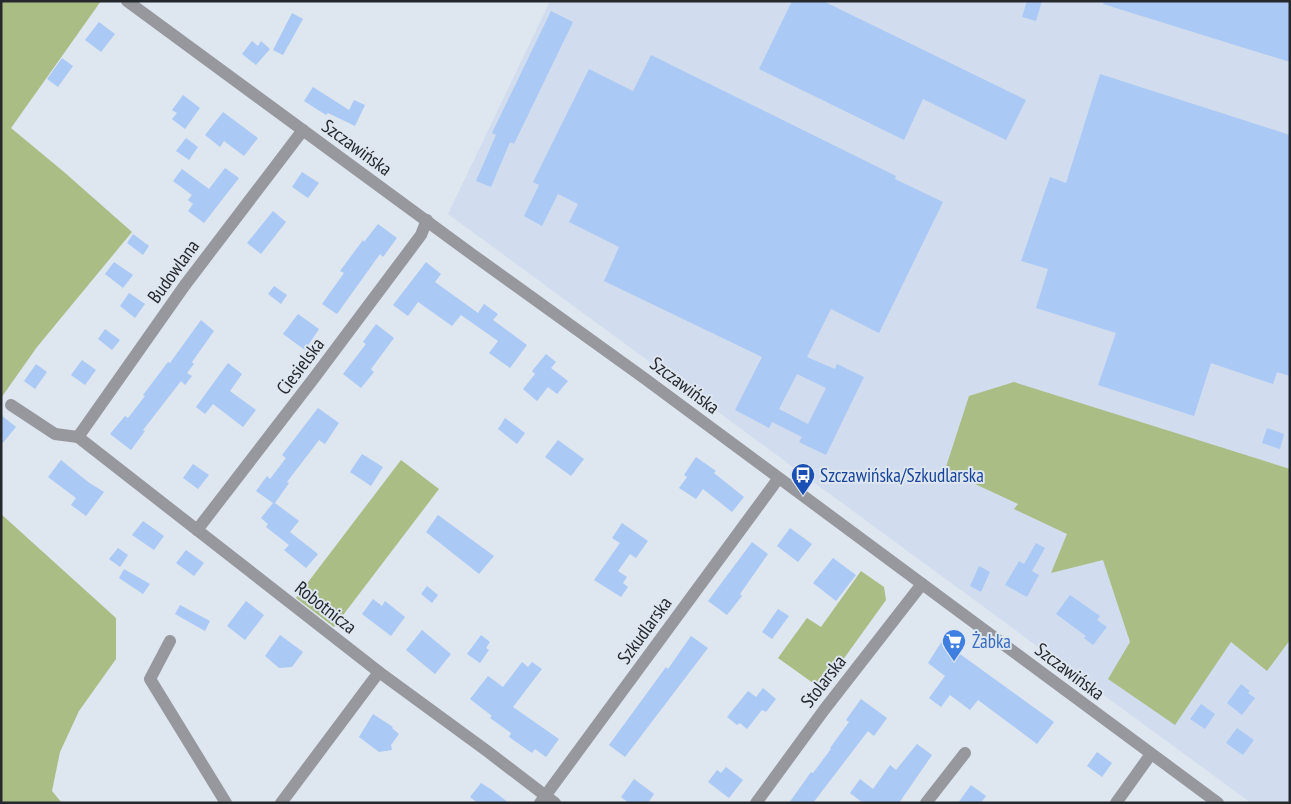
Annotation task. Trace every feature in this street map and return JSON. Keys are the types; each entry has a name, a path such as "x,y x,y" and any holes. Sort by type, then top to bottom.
{"street":[{"name":"Szczawińska","path":"127,1 644,378 1218,803"},
{"name":"Budowlana","path":"78,437 185,285 303,130"},
{"name":"Ciesielska","path":"197,530 421,235 427,220"},
{"path":"11,406 55,434 78,437"},
{"name":"Robotnicza","path":"78,437 379,672 488,751 547,800"},
{"name":"Szkudlarska","path":"547,800 778,478"},
{"name":"Stolarska","path":"756,803 824,710 922,584"},
{"path":"170,641 150,680 226,803"},
{"path":"281,803 379,672"},
{"path":"926,803 965,753"},
{"path":"1116,803 1151,754"}],"shaded area":[{"path":"550,1 1290,1 1290,803 1251,803 448,214"}],"green space":[{"path":"1,1 101,1 11,128 132,232 37,347 1,398"},
{"path":"1014,382 1290,469 1290,640 1267,671 1231,642 1175,725 1108,679 1130,642 1103,560 1051,573 1067,534 1014,509 1018,504 945,470 969,396"},
{"path":"401,460 439,489 334,627 296,598"},
{"path":"1,514 116,618 116,659 79,711 60,752 52,791 62,803 1,803"},
{"path":"861,571 884,587 886,600 827,682 813,683 778,658 807,618 821,627"}],"building":[{"path":"792,1 823,1 1026,100 1006,140 923,99 904,140 759,69"},
{"path":"1027,1 1042,1 1036,21 1022,17"},
{"path":"1104,1 1290,1 1290,62 1103,4"},
{"path":"551,11 573,22 514,144 510,142 491,187 476,181 496,135 492,133"},
{"path":"292,13 303,19 283,55 273,50"},
{"path":"99,22 115,34 101,52 85,40"},
{"path":"252,41 258,46 261,41 270,49 256,65 242,54"},
{"path":"651,55 896,176 895,179 943,202 879,333 831,309 807,357 835,369 837,364 864,377 826,455 799,442 802,437 772,422 769,428 735,410 762,357 604,281 619,247 569,222 578,204 558,194 542,226 524,216 539,185 533,182 589,69 633,91","holes":["797,374 826,388 808,424 779,409"]},
{"path":"62,58 73,66 58,87 47,79"},
{"path":"1100,74 1290,135 1290,376 1277,372 1273,384 1211,363 1194,416 1098,385 1116,333 1036,308 1048,269 1021,261 1050,177 1066,183"},
{"path":"313,87 349,110 354,100 365,105 355,126 328,113 326,115 304,101"},
{"path":"183,95 200,108 185,129 172,119 177,113 172,110"},
{"path":"223,112 258,138 244,156 224,141 220,147 205,135"},
{"path":"186,138 198,147 189,160 176,151"},
{"path":"225,168 239,178 204,223 188,211 193,204 188,200 192,195 173,181 182,169 209,189"},
{"path":"302,172 319,183 308,198 292,187"},
{"path":"273,211 286,222 261,254 247,243"},
{"path":"378,224 397,238 383,257 380,254 337,314 322,304 344,273 340,271 363,240 364,242"},
{"path":"133,234 149,246 143,255 127,243"},
{"path":"114,262 133,275 123,288 105,274"},
{"path":"426,262 441,274 435,282 478,313 484,304 498,314 493,320 527,345 510,368 489,353 498,341 461,315 452,326 418,302 408,316 393,305"},
{"path":"274,286 287,295 281,304 268,294"},
{"path":"129,293 145,304 135,318 120,306"},
{"path":"298,314 319,329 305,350 283,334"},
{"path":"201,320 214,331 192,362 194,364 187,373 192,376 185,385 181,381 143,430 145,431 131,450 110,434 125,416 128,418 145,396 143,395 168,362 170,363"},
{"path":"376,324 394,338 371,369 374,372 361,388 343,374 366,344 363,342"},
{"path":"105,329 120,340 112,350 98,339"},
{"path":"546,354 556,362 551,368 568,381 557,394 548,387 537,401 523,389 535,374 532,371"},
{"path":"82,360 96,370 85,385 71,375"},
{"path":"228,363 242,374 230,391 256,410 243,427 213,404 205,414 196,407"},
{"path":"36,364 47,372 35,389 24,381"},
{"path":"318,408 339,423 325,444 319,440 287,482 289,483 275,503 299,521 290,532 318,554 306,568 284,550 289,545 266,527 268,524 261,518 273,503 256,491 267,476 270,479 286,458 282,455"},
{"path":"1,415 16,427 1,445"},
{"path":"505,418 525,433 517,444 498,429"},
{"path":"1267,428 1284,434 1280,449 1262,443"},
{"path":"558,440 584,459 571,476 545,457"},
{"path":"362,454 383,467 371,486 350,472"},
{"path":"696,457 716,471 714,473 744,497 732,512 703,489 696,499 679,488 687,477 684,475"},
{"path":"61,460 88,482 104,492 86,516 71,505 76,498 48,477"},
{"path":"193,464 209,475 198,489 183,478"},
{"path":"438,515 494,556 479,574 426,532"},
{"path":"143,521 164,536 154,550 132,535"},
{"path":"622,523 648,541 636,558 630,554 618,571 627,577 623,583 628,587 621,597 594,580 620,543 612,538"},
{"path":"790,528 812,544 798,562 777,546"},
{"path":"752,542 768,554 740,594 742,596 727,615 708,601"},
{"path":"1036,543 1045,548 1032,571 1039,575 1027,597 1005,585 1019,561 1024,564"},
{"path":"118,548 128,555 120,567 109,559"},
{"path":"186,550 204,563 194,576 176,563"},
{"path":"833,558 856,575 836,601 813,583"},
{"path":"979,566 990,572 981,592 970,586"},
{"path":"124,569 150,584 143,594 119,578"},
{"path":"427,586 438,595 432,603 421,594"},
{"path":"1070,595 1100,616 1097,620 1107,627 1093,645 1084,638 1086,636 1056,614"},
{"path":"373,599 382,606 385,601 405,617 391,636 362,614"},
{"path":"246,601 264,615 245,640 227,626"},
{"path":"180,605 210,621 205,631 175,614"},
{"path":"778,609 789,616 772,639 762,632"},
{"path":"422,630 451,654 435,674 406,650"},
{"path":"280,635 303,652 292,667 279,668 265,656"},
{"path":"481,635 490,642 486,648 489,650 480,663 467,654"},
{"path":"691,636 708,648 625,757 609,745"},
{"path":"942,641 1054,722 1037,744 978,700 970,710 950,695 941,707 929,698 945,676 928,663"},
{"path":"522,662 528,667 532,662 542,669 513,707 559,739 546,757 535,749 532,753 509,737 511,733 490,718 492,716 470,699 488,676 503,687"},
{"path":"1241,684 1255,698 1242,715 1227,703"},
{"path":"763,688 776,699 766,712 762,710 747,729 740,723 737,725 727,717 748,691 756,697"},
{"path":"861,699 887,718 874,736 868,731 813,803 789,803 811,772 813,773 831,749 849,722 846,720"},
{"path":"1201,704 1215,714 1205,729 1190,719"},
{"path":"373,714 393,727 399,734 391,745 392,750 379,752 359,737"},
{"path":"1237,728 1254,740 1243,755 1226,743"},
{"path":"917,744 932,755 899,803 863,803 850,793 860,779 873,789 890,765 896,770"},
{"path":"1097,752 1112,763 1102,777 1087,766"},
{"path":"726,767 743,780 729,798 708,782 717,770 721,773"},
{"path":"634,779 654,794 648,803 629,803 621,797"},
{"path":"481,783 509,803 478,803 470,797"},
{"path":"971,785 986,796 981,803 958,803"}],"place":[{"name":"Szczawińska/Szkudlarska","path":"803,496"},
{"name":"Żabka","path":"954,662"}]}
